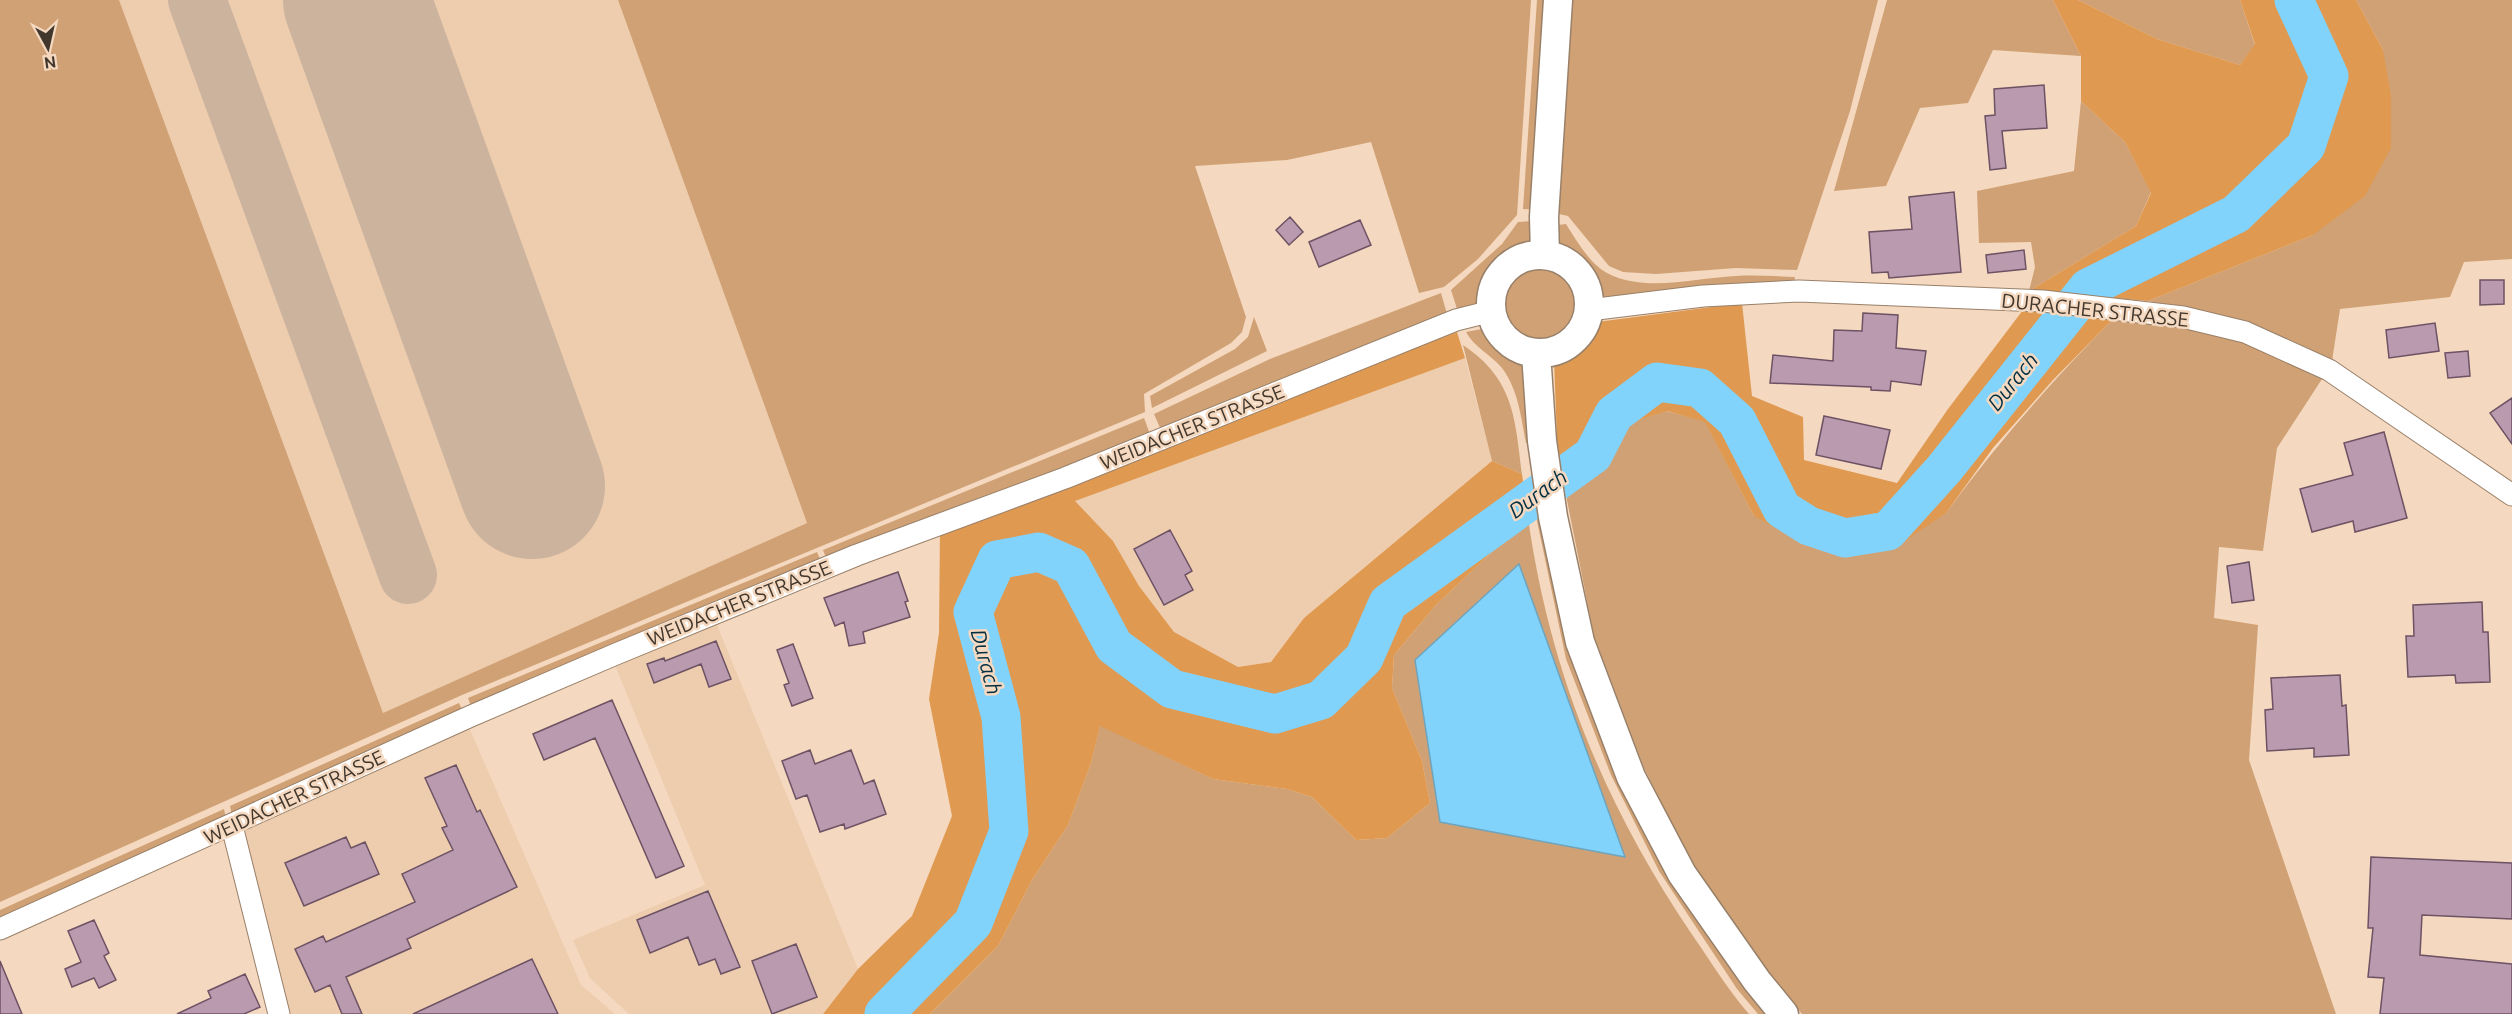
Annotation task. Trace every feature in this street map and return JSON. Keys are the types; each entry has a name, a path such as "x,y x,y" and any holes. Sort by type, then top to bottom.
{"street":[{"path":"1545,255 1544,217 1558,0"},
{"path":"1545,255 1566,263 1583,280 1588,294 1589,310 1585,324 1577,337 1551,352 1536,353 1520,349 1507,340 1497,327 1492,311 1494,289 1505,270 1530,256 1545,255"},
{"name":"DURACHER STRASSE","path":"1589,310 1703,296 1799,291 2043,301 2145,311 2245,332 2329,370 2512,495"},
{"name":"WEIDACHER STRASSE","path":"0,929 232,826 481,711 857,555 1065,478 1456,320 1492,311"},
{"path":"1536,353 1542,441 1553,517 1580,642 1631,777 1682,874 1757,981 1784,1014"},
{"path":"232,826 279,1014"}],"shaded area":[{"path":"0,0 119,0 383,713 807,523 618,0 1531,0 1517,215 1478,259 1444,287 1419,293 1371,142 1287,160 1195,166 1246,317 1242,332 1231,343 1144,394 1145,412 462,695 0,902"},
{"path":"119,0 618,0 807,523 383,713"},
{"path":"1537,0 1549,0 1537,210 1523,209"},
{"path":"1570,0 1878,0 1850,111 1797,270 1736,268 1656,274 1623,272 1609,266 1568,216 1559,214"},
{"path":"1887,0 2053,0 2081,56 1993,50 1968,103 1920,108 1886,186 1834,191"},
{"path":"2053,0 2078,0 2157,39 2240,65 2255,44 2240,0 2356,0 2383,50 2391,96 2391,148 2365,196 2313,235 2148,301 2029,291 2136,226 2151,193 2125,142 2081,101 2081,56"},
{"path":"2078,0 2240,0 2255,45 2240,65 2157,39"},
{"path":"2356,0 2512,0 2512,259 2464,262 2450,297 2340,309 2332,361 2184,308 2148,301 2313,235 2383,50"},
{"path":"2081,101 2125,142 2151,192 2136,226 2029,291 2035,267 2031,242 1979,243 1977,191 2074,171"},
{"path":"1533,221 1531,247 1511,254 1496,266 1487,282 1482,304 1458,312 1451,290 1502,244 1518,222"},
{"path":"1566,224 1595,264 1607,273 1622,279 1670,283 1735,276 1765,276 1795,277 1794,284 1703,287 1598,298 1593,282 1584,268 1573,258 1558,250 1558,225"},
{"path":"1540,265 1555,268 1572,282 1579,304 1576,319 1562,336 1540,343 1525,340 1508,326 1501,304 1504,289 1518,272"},
{"path":"1441,293 1447,314 1161,430 1154,414 1270,359"},
{"path":"1742,303 1752,396 1803,417 1804,460 1897,483 1948,409 2023,310 2114,318 2053,380 1993,448 1946,513 1899,545 1853,554 1811,548 1754,516 1705,422 1667,411 1623,425 1591,474 1563,480 1557,439 1554,360 1569,354 1580,346 1597,322"},
{"path":"1254,317 1267,351 1152,408 1150,396 1235,349 1248,337"},
{"path":"2114,318 2181,325 2243,340 2324,376 2277,448 2263,551 2219,547 2214,618 2258,625 2249,760 2336,1014 1802,1014 1768,972 1693,865 1644,768 1594,636 1563,480 1591,474 1623,425 1666,411 1705,421 1754,516 1946,513 2026,412"},
{"path":"1487,328 1502,349 1525,362 1531,443 1526,443 1518,404 1507,376 1466,332"},
{"path":"1457,332 1465,358 1075,501 1113,541 1139,586 1174,632 1238,667 1271,662 1304,618 1492,461 1522,474 1528,518 1435,606 1394,655 1392,688 1422,761 1430,803 1387,838 1356,840 1312,797 1287,789 1213,779 1100,726 1091,763 1068,825 1032,880 998,946 930,1014 823,1014 858,969 912,916 952,816 929,699 939,633 940,529"},
{"path":"1463,345 1493,372 1509,401 1514,418 1522,474 1492,461"},
{"path":"1465,358 1492,461 1304,618 1271,662 1238,667 1174,632 1139,586 1113,541 1074,501"},
{"path":"1144,418 1150,434 827,560 823,550"},
{"path":"1536,516 1541,516 1570,644 1772,1014 1758,1014 1737,989 1659,871 1611,775 1566,659"},
{"path":"1528,518 1538,575 1566,683 1607,786 1660,884 1733,995 1749,1014 930,1014 998,946 1032,880 1068,825 1091,763 1100,725 1213,779 1287,789 1312,797 1356,840 1387,838 1430,803 1422,761 1392,688 1394,655 1435,606"},
{"path":"817,552 821,561 472,709 468,698"},
{"path":"715,620 858,969 823,1014 629,1014 590,978 573,940 705,885 614,663"},
{"path":"459,703 463,712 232,816 230,806"},
{"path":"468,725 581,985 615,1014 285,1014 239,830"},
{"path":"224,809 226,819 0,921 0,910"}],"water":[{"path":"1519,564 1625,857 1440,822 1415,660"}],"building":[{"path":"2044,85 2047,128 2002,131 2006,168 1990,170 1985,116 1995,115 1994,89"},
{"path":"1954,192 1961,272 1889,278 1888,272 1872,273 1869,232 1912,229 1909,197"},
{"path":"1290,217 1303,232 1289,245 1276,230"},
{"path":"1360,220 1371,245 1319,267 1309,242"},
{"path":"2024,250 2026,269 1988,273 1986,255"},
{"path":"2480,280 2504,280 2504,304 2480,305"},
{"path":"1863,313 1898,315 1896,348 1926,351 1921,385 1891,381 1890,391 1871,390 1871,387 1770,383 1773,355 1833,361 1834,330 1862,331"},
{"path":"2435,323 2439,351 2389,358 2386,330"},
{"path":"2468,351 2470,376 2448,378 2445,353"},
{"path":"2512,398 2512,444 2490,413"},
{"path":"1824,416 1890,430 1881,469 1816,455"},
{"path":"2384,432 2407,518 2355,532 2353,521 2312,532 2300,489 2353,475 2344,443"},
{"path":"1170,530 1192,571 1185,575 1193,590 1164,605 1134,549"},
{"path":"2249,562 2254,600 2232,603 2227,566"},
{"path":"898,572 908,601 905,602 910,617 863,632 865,643 849,646 844,622 835,626 824,598"},
{"path":"2482,602 2483,632 2488,632 2490,682 2456,683 2455,675 2408,677 2406,636 2414,636 2413,605"},
{"path":"716,641 731,679 709,687 701,664 654,683 647,664 664,658 665,661"},
{"path":"793,644 813,698 792,706 784,685 789,683 777,650"},
{"path":"2340,675 2342,706 2346,705 2349,755 2314,757 2314,748 2267,751 2265,710 2273,709 2271,678"},
{"path":"612,700 684,866 656,878 595,738 544,760 533,734"},
{"path":"810,750 815,764 851,750 864,784 874,780 886,814 845,829 844,824 820,832 807,795 796,799 782,761"},
{"path":"456,765 477,812 480,810 517,887 407,939 411,948 346,977 362,1014 342,1014 330,985 315,992 295,949 323,936 326,942 415,902 402,874 453,850 442,828 447,826 425,778"},
{"path":"346,837 351,848 365,842 379,874 304,906 285,863"},
{"path":"2371,857 2512,863 2512,919 2422,915 2420,955 2512,964 2512,1014 2380,1014 2384,978 2368,977 2373,928 2368,928"},
{"path":"708,891 740,967 721,974 715,959 699,965 688,937 650,953 637,920"},
{"path":"94,920 109,953 104,956 116,980 99,988 94,978 72,987 65,969 81,962 68,931"},
{"path":"796,944 817,997 772,1014 752,961"},
{"path":"532,959 558,1014 413,1014"},
{"path":"0,961 22,1014 0,1014"},
{"path":"245,974 260,1007 244,1014 177,1014 211,998 208,991"}],"waterway":[{"name":"Durach","path":"884,1014 973,923 1009,831 1001,717 973,612 997,560 1039,552 1071,566 1114,646 1172,689 1275,714 1321,700 1364,658 1388,603 1593,455 1614,414 1657,382 1700,388 1737,421 1782,509 1809,526 1845,538 1888,531 1944,469 2088,288 2236,214 2306,146 2329,76 2294,0"}],"taxiway":[{"path":"197,0 408,575"}],"runway":[{"path":"356,0 532,486"}]}
